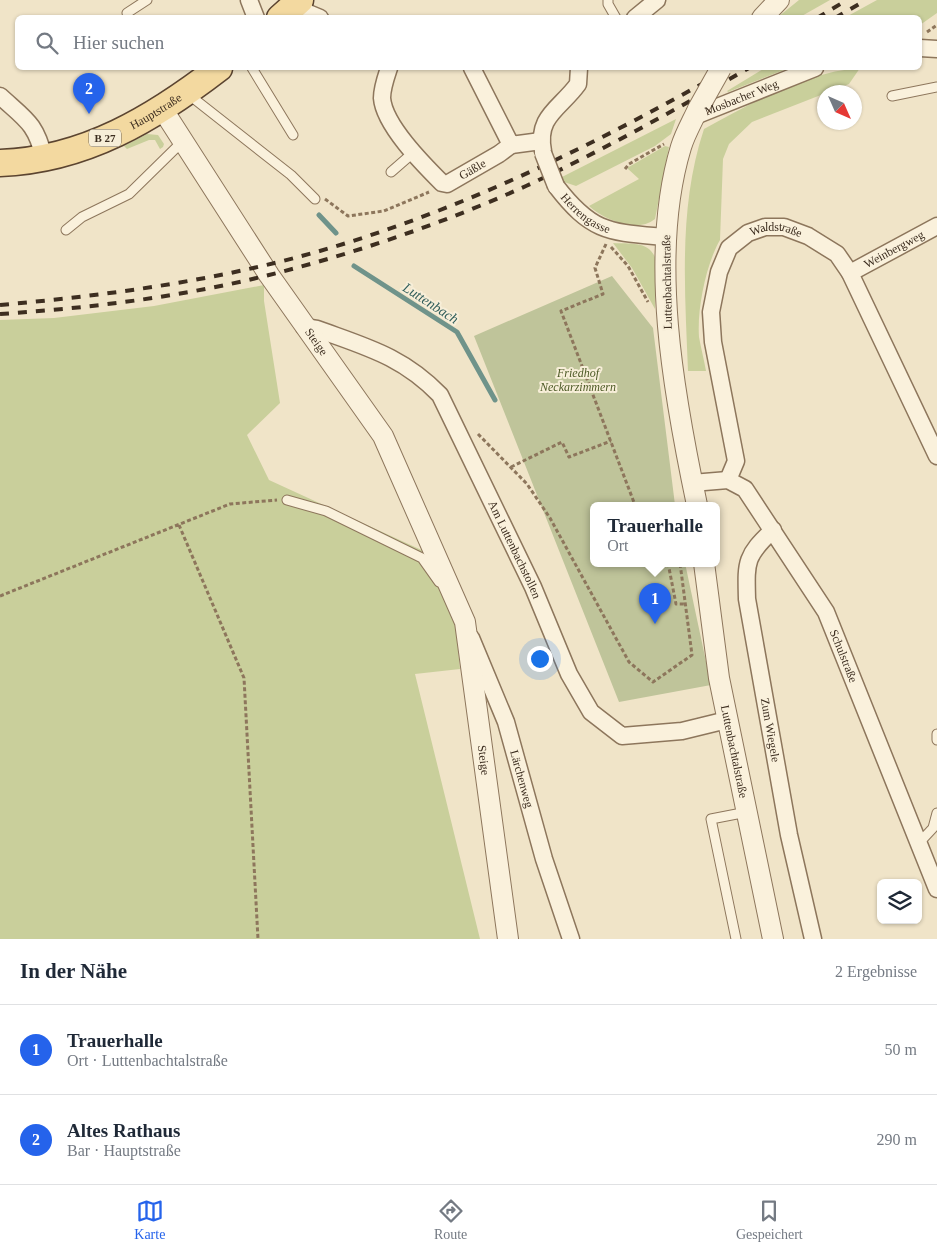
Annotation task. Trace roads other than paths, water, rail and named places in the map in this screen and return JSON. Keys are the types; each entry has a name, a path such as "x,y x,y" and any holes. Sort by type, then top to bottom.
{"main road":[{"name":"Hauptstraße","path":"0,163 44,158 136,125 163,110 216,70"}],"street":[{"path":"249,0 255,15"},
{"path":"639,15 657,0"},
{"path":"765,15 779,0"},
{"path":"292,7 313,15"},
{"path":"922,48 937,49"},
{"name":"Gäßle","path":"389,70 382,98 387,115 414,152 442,183 447,184 511,145 542,147"},
{"path":"473,70 511,145"},
{"path":"542,147 545,119 578,84 578,70"},
{"name":"Luttenbachtalstraße","path":"696,502 668,333 665,237 669,202 681,146 696,112 720,70"},
{"name":"Mosbacher Weg","path":"696,112 810,70"},
{"path":"0,96 32,125 39,136 44,158"},
{"name":"Steige","path":"163,110 304,327 383,436 465,622 508,939"},
{"name":"Herrengasse","path":"542,147 556,186 589,222 607,236 665,237"},
{"name":"Weinbergweg","path":"850,272 937,226"},
{"name":"Waldstraße","path":"728,480 736,461 713,342 711,312 719,272 728,248 748,233 765,227 784,227 808,236 837,254 850,272 937,456"},
{"name":"Am Luttenbachstollen","path":"304,327 317,329 396,359 423,377 440,395 533,587 569,674 591,712 622,736 682,732 727,720"},
{"path":"692,483 728,480"},
{"name":"Schulstraße","path":"728,480 745,488 826,612 937,889"},
{"name":"Zum Wiegele","path":"774,530 751,553 746,569 747,599 789,835 813,939"},
{"name":"Luttenbachtalstraße","path":"705,567 719,678 773,939"},
{"name":"Lärchenweg","path":"465,622 506,722 544,859 571,939"}],"lane":[{"path":"127,13 147,0"},
{"path":"608,0 608,4 614,15"},
{"path":"253,70 293,135"},
{"path":"892,96 937,87"},
{"path":"187,93 291,175 315,199"},
{"path":"66,230 82,217 129,194 183,141"},
{"path":"391,172 414,152"},
{"name":"Steige","path":"287,500 326,511 422,558 441,585 449,585"},
{"path":"937,734 937,740"},
{"path":"736,939 711,819 747,812"},
{"path":"918,844 933,828 937,813"}],"waterway":[{"name":"Luttenbach","path":"319,215 336,233"},
{"name":"Luttenbach","path":"354,266 457,332 495,400"}],"railway":[{"path":"822,15 847,0"},
{"path":"840,15 866,0"},
{"path":"0,305 165,285 230,273 323,250 384,231 444,209 561,157 619,129 726,70"},
{"path":"0,314 101,305 202,290 269,275 367,247 432,225 495,200 554,173 745,70"}],"place":[{"name":"Altes Rathaus","path":"89,114"},
{"name":"Trauerhalle","path":"655,624"}],"park label":[{"name":"Friedhof Neckarzimmern","path":"578,380"}]}
